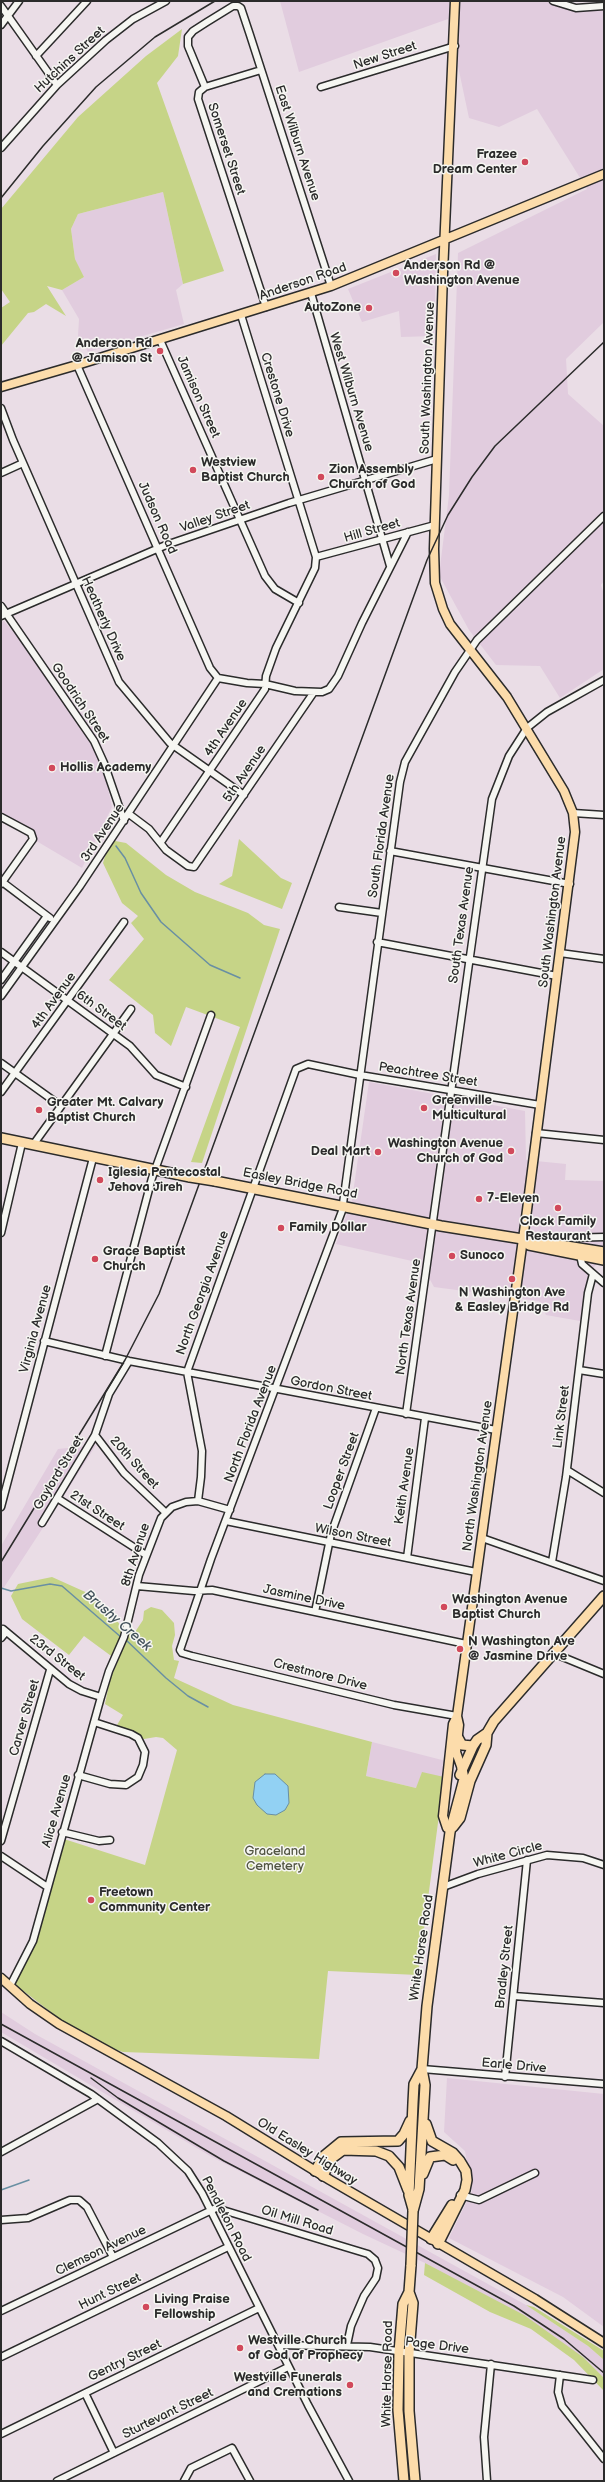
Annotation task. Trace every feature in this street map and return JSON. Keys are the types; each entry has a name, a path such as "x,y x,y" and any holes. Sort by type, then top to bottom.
{"highway":[{"name":"Easley Bridge Road","path":"1,1138 93,1158 342,1206 523,1240 530,1239 578,1252"},
{"path":"578,1252 604,1252"},
{"path":"578,1252 604,1260"},
{"name":"White Horse Road","path":"462,1769 477,1740 487,1733 504,1708 604,1596"},
{"name":"White Horse Road","path":"404,2481 398,2410 399,2352 403,2304 409,2292 413,2211 419,2189 425,2085 422,2069 427,2006 449,1830 460,1818 470,1781 486,1745 487,1733"},
{"path":"457,1736 462,1745 473,1746"},
{"path":"449,1830 464,1779 462,1769"},
{"name":"White Horse Road","path":"413,2211 409,2195 414,2084 422,2069"},
{"path":"424,2114 432,2141 453,2153 466,2171 467,2180 434,2242"},
{"path":"319,2173 324,2156 341,2142 398,2141 404,2134 412,2116"},
{"path":"319,2173 331,2159 343,2150 376,2151 389,2156 399,2167 409,2195"},
{"path":"419,2189 424,2169 430,2157 445,2155 459,2166 462,2175 460,2195"},
{"name":"White Horse Road","path":"409,2292 413,2303 409,2353 410,2443 415,2481"}],"main road":[{"name":"South Washington Avenue","path":"455,1 455,46 444,240 434,569 438,595 450,624 497,682 527,728 564,791 573,813 575,840 523,1240"},
{"name":"Anderson Road","path":"1,387 242,315 331,286 604,174"},
{"name":"North Washington Avenue","path":"462,1769 456,1752 457,1716 523,1240"},
{"name":"North Washington Avenue","path":"449,1830 443,1816 452,1724 457,1716"},
{"name":"Old Easley Highway","path":"1,1978 30,2004 59,2024 193,2096 434,2242 550,2308 604,2343"}],"street":[{"path":"1,25 19,1"},
{"path":"36,56 87,1"},
{"path":"151,1 155,7"},
{"name":"Hutchins Street","path":"1,148 57,85 125,24 166,1"},
{"path":"553,1 576,8 604,6"},
{"path":"1,6 57,85"},
{"name":"Somerset Street","path":"241,8 235,6 193,31 188,37 188,46 205,87 199,92 198,99 266,307"},
{"name":"East Wilburn Avenue","path":"241,8 331,286"},
{"name":"New Street","path":"321,87 455,46"},
{"path":"205,87 261,70"},
{"name":"West Wilburn Avenue","path":"311,293 390,566"},
{"name":"Crestone Drive","path":"242,315 316,557 313,576 276,648 265,684"},
{"name":"Jamison Street","path":"160,340 268,582 278,591 299,603"},
{"name":"Judson Road","path":"77,365 210,668 218,678"},
{"name":"Heatherly Drive","path":"1,408 75,584 119,682 174,747 244,795"},
{"name":"Valley Street","path":"4,615 158,548 298,500 437,459"},
{"path":"1,473 23,463"},
{"name":"South Florida Avenue","path":"342,1206 390,852 400,782 405,762 470,650 499,618 604,516"},
{"name":"Hill Street","path":"316,557 435,525"},
{"path":"218,678 248,684 265,684 279,689 314,692 327,690 335,682 390,566 408,532"},
{"name":"Goodrich Street","path":"1,606 4,615 94,741 104,763 124,820"},
{"name":"3rd Avenue","path":"1,996 55,922 129,814 218,678"},
{"name":"South Texas Avenue","path":"433,1223 468,959 494,790 512,751 527,728 547,712 603,683"},
{"name":"4th Avenue","path":"161,842 261,695 265,684"},
{"name":"5th Avenue","path":"161,842 166,850 188,866 194,867 314,692"},
{"path":"573,813 604,815"},
{"path":"129,814 149,828 161,842"},
{"path":"1,817 33,836 32,842 1,883 55,922"},
{"path":"390,852 570,884"},
{"path":"339,907 382,913"},
{"path":"1,980 47,916"},
{"name":"4th Avenue","path":"1,1092 124,922"},
{"path":"378,942 557,976"},
{"name":"6th Street","path":"1,952 114,1034 140,1055 156,1075 186,1087"},
{"path":"560,953 604,959"},
{"path":"33,1145 131,1009"},
{"path":"105,1356 155,1170 211,1015"},
{"path":"1,1063 61,1106"},
{"name":"Peachtree Street","path":"253,1188 296,1069 308,1064 360,1075 540,1105"},
{"path":"536,1133 604,1140"},
{"path":"1,1233 22,1143"},
{"name":"Virginia Avenue","path":"1,1507 93,1158"},
{"name":"North Georgia Avenue","path":"198,1502 202,1477 202,1451 187,1372 253,1188"},
{"name":"North Florida Avenue","path":"180,1650 200,1590 342,1206"},
{"name":"North Texas Avenue","path":"406,1414 433,1223"},
{"path":"564,1238 604,1237"},
{"path":"578,1252 582,1264 604,1283"},
{"name":"Link Street","path":"552,1562 567,1470 579,1370 593,1274"},
{"name":"Gordon Street","path":"44,1341 129,1362 496,1430"},
{"name":"20th Street","path":"129,1362 109,1394 95,1435 124,1473 165,1512"},
{"path":"579,1370 604,1374"},
{"name":"Looper Street","path":"315,1612 329,1543 376,1408"},
{"name":"Keith Avenue","path":"407,1558 426,1418"},
{"name":"Gaylord Street","path":"42,1523 95,1435"},
{"path":"567,1470 604,1493"},
{"name":"21st Street","path":"57,1498 146,1555"},
{"path":"198,1502 230,1510"},
{"name":"8th Avenue","path":"123,1639 146,1555 165,1512 179,1503 198,1502"},
{"name":"Wilson Street","path":"226,1521 476,1572"},
{"path":"482,1538 604,1581"},
{"name":"Jasmine Drive","path":"137,1586 200,1590 233,1594 466,1644"},
{"name":"23rd Street","path":"1,1638 5,1630 50,1670 75,1688 101,1697"},
{"name":"Alice Avenue","path":"10,1986 33,1941 46,1886 101,1697 109,1671 123,1639"},
{"name":"Crestmore Drive","path":"180,1650 182,1653 192,1656 394,1705 457,1716"},
{"path":"553,1654 604,1674"},
{"name":"Carver Street","path":"1,1841 50,1670"},
{"path":"78,1775 115,1785 126,1785 138,1776 143,1765 145,1752 138,1738 127,1732 94,1722"},
{"path":"62,1832 99,1841 110,1840"},
{"name":"White Circle","path":"443,1887 478,1874 554,1854 583,1858 604,1865"},
{"path":"1,1856 46,1886"},
{"name":"Bradley Street","path":"504,2076 514,1996 527,1860"},
{"path":"514,1996 604,2003"},
{"name":"Pendleton Road","path":"1,2041 64,2076 158,2143 180,2162 194,2180 210,2210 288,2367 349,2481"},
{"name":"Earle Drive","path":"422,2069 604,2084"},
{"path":"1,2152 98,2099"},
{"path":"460,2195 479,2200 535,2173"},
{"path":"1,2220 32,2217 70,2200 79,2200 87,2207 114,2257"},
{"name":"Oil Mill Road","path":"210,2210 216,2208 368,2254 375,2260 378,2268 376,2278 351,2326 347,2345"},
{"name":"Clemson Avenue","path":"1,2310 210,2210"},
{"name":"Hunt Street","path":"1,2357 228,2247"},
{"name":"Gentry Street","path":"1,2434 259,2308"},
{"name":"Page Drive","path":"278,2345 347,2345 491,2364 593,2380"},
{"path":"487,2481 484,2437 491,2364"},
{"name":"Sturtevant Street","path":"57,2481 288,2367"},
{"path":"560,2375 558,2392 562,2406 604,2459"},
{"path":"85,2393 114,2453"},
{"path":"184,2481 190,2468 232,2448 250,2481"}],"shaded area":[{"path":"280,1 552,1 556,5 604,6 604,322 566,359 568,394 604,426 604,581 601,585 604,594 604,669 560,698 540,666 496,665 469,630 439,575 449,495 458,253 587,189 537,109 499,127 469,118 448,19 299,72"},
{"path":"163,192 183,284 176,290 184,324 88,352 78,336 79,319 62,290 84,277 75,259 71,229 78,214"},
{"path":"436,254 434,336 401,337 399,311 362,322 348,289"},
{"name":"Hollis Academy","path":"4,621 95,729 112,807 82,868 1,820 1,622"},
{"path":"369,1082 525,1111 526,1160 566,1164 565,1180 604,1181 604,1255 590,1272 580,1321 546,1315 539,1301 434,1287 421,1263 336,1244 352,1200"},
{"path":"96,1445 1,1592 1,1546 58,1449"},
{"path":"372,1742 446,1761 444,1777 416,1788 366,1776"},
{"path":"1,2012 35,2034 526,2305 588,2346 604,2360 604,2378 583,2357 425,2263 363,2234 212,2157 1,2032"},
{"path":"447,2078 604,2094 604,2327 563,2297 449,2238 472,2191 465,2151 444,2132"}],"green space":[{"path":"182,29 178,56 157,83 224,271 183,284 163,192 78,214 71,229 75,259 84,277 62,290 47,286 66,316 46,304 34,312 28,313 1,346 1,308 10,302 1,289 1,209 78,117 146,56"},
{"path":"239,839 281,878 292,883 282,909 219,884 232,876"},
{"path":"110,840 126,843 166,875 195,892 248,913 264,925 280,929 202,1163 191,1162 240,1027 186,1007 171,1046 155,1033 153,1015 109,980 144,939 131,923 138,916 122,903 103,863"},
{"name":"Graceland Cemetery","path":"52,1577 92,1595 108,1609 121,1626 135,1632 143,1620 144,1611 151,1607 162,1610 174,1623 175,1635 172,1646 174,1660 179,1661 174,1678 233,1705 372,1742 366,1776 416,1788 422,1772 444,1777 418,1975 328,1971 319,2059 123,2052 108,2047 69,2026 17,1986 15,1982 33,1949 64,1839 145,1865 177,1750 163,1738 156,1737 144,1739 117,1725 123,1715 105,1704 110,1679 118,1661 84,1636 69,1655 22,1619 11,1596 18,1584"},
{"path":"425,2263 524,2315 583,2357 604,2378 604,2391 574,2360 531,2329 490,2312 424,2275"},
{"path":"526,2305 534,2307 604,2351 604,2360 588,2346"}],"water":[{"path":"265,1774 275,1774 288,1786 289,1803 285,1810 276,1815 267,1814 257,1805 253,1798 255,1782"}],"waterway":[{"path":"116,846 125,858 141,893 161,922 210,965 240,978"},
{"name":"Brushy Creek","path":"1,1588 11,1591 50,1584 62,1586 122,1638"},
{"name":"Brushy Creek","path":"126,1640 166,1678 188,1696 208,1707"},
{"path":"1,2190 29,2180"}],"railway":[{"path":"1,198 43,146 96,87 155,37 215,1"},
{"path":"1,1562 125,1360 159,1294 427,560 448,515 472,477 495,446 604,342"},
{"path":"1,2024 514,2306 564,2339 604,2373"},
{"path":"91,2078 118,2098 224,2161 318,2210"}],"place":[{"name":"Frazee Dream Center","path":"525,162"},
{"name":"Anderson Rd @ Washington Avenue","path":"396,273"},
{"name":"AutoZone","path":"369,308"},
{"name":"Anderson Rd @ Jamison St","path":"160,351"},
{"name":"Westview Baptist Church","path":"193,470"},
{"name":"Zion Assembly Church of God","path":"321,477"},
{"name":"Hollis Academy","path":"52,768"},
{"name":"Greenville Multicultural","path":"424,1108"},
{"name":"Greater Mt. Calvary Baptist Church","path":"39,1110"},
{"name":"Washington Avenue Church of God","path":"511,1151"},
{"name":"Deal Mart","path":"378,1152"},
{"name":"Iglesia Pentecostal Jehova Jireh","path":"100,1180"},
{"name":"7-Eleven","path":"479,1199"},
{"name":"Clock Family Restaurant","path":"558,1208"},
{"name":"Family Dollar","path":"281,1228"},
{"name":"Sunoco","path":"452,1256"},
{"name":"Grace Baptist Church","path":"95,1259"},
{"name":"N Washington Ave & Easley Bridge Rd","path":"512,1279"},
{"name":"Washington Avenue Baptist Church","path":"444,1607"},
{"name":"N Washington Ave @ Jasmine Drive","path":"460,1649"},
{"name":"Freetown Community Center","path":"91,1900"},
{"name":"Living Praise Fellowship","path":"146,2307"},
{"name":"Westville Church of God of Prophecy","path":"240,2348"},
{"name":"Westville Funerals and Cremations","path":"350,2385"}]}
